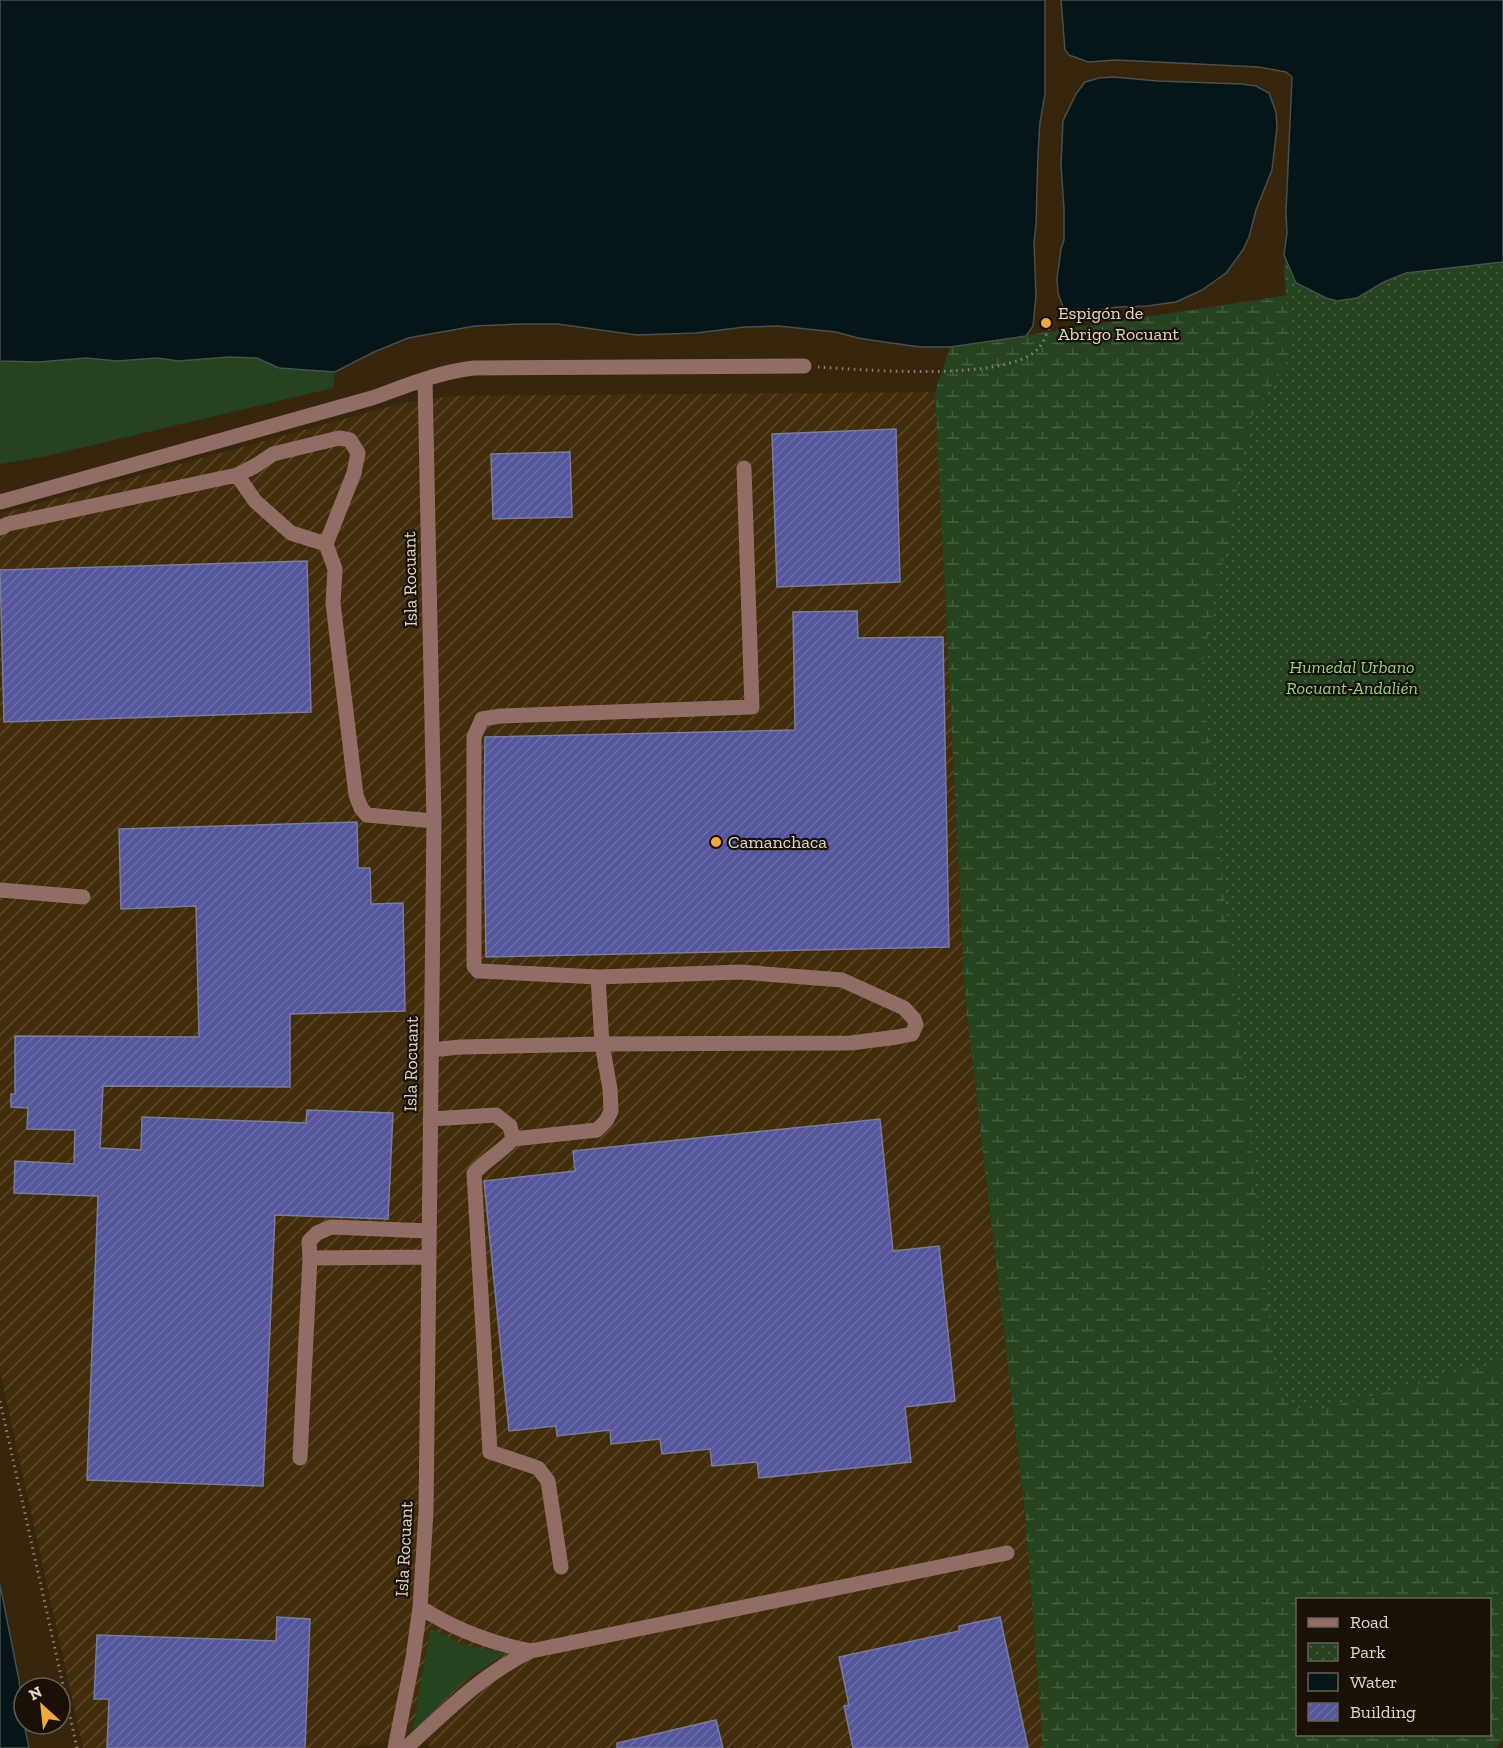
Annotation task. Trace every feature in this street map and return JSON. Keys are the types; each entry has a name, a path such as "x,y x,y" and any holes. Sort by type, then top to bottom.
{"street":[{"path":"0,502 372,399 455,370 804,366"},
{"name":"Isla Rocuant","path":"395,1748 413,1658 420,1607 426,1512 434,821 425,379"},
{"path":"0,528 8,524 237,475 273,454 339,438 350,440 358,453 354,473 326,544 335,569 333,603 356,795 361,808 368,815 434,821"},
{"path":"431,1050 460,1047 602,1044 851,1043 912,1034 916,1025 914,1019 904,1008 842,980 741,972 598,977 478,971 474,966 474,737 482,719 500,716 752,707 744,468"},
{"path":"237,475 255,501 291,533 326,544"},
{"path":"0,890 83,897"},
{"path":"561,1567 548,1481 538,1468 490,1452 474,1173 513,1139 597,1130 606,1121 611,1111 610,1089 602,1044 598,977"},
{"path":"430,1119 496,1115 510,1126 513,1139"},
{"path":"300,1458 309,1240 331,1227 429,1231"},
{"path":"310,1258 429,1257"},
{"path":"406,1748 479,1682 511,1660 531,1651 1007,1553"},
{"path":"420,1607 466,1633 498,1644 531,1651"}],"path":[{"path":"804,366 890,371 968,370 1021,360 1039,348 1052,320"},
{"path":"0,1401 76,1748"}],"shaded area":[{"path":"935,392 965,998 1025,1514 1043,1748 430,1748 426,1734 352,1748 83,1748 72,1698 72,1676 67,1676 0,1371 0,514 402,403 452,396"}],"green space":[{"name":"Humedal Urbano Rocuant-Andalién","path":"1503,66 1503,1361 1314,1411 1296,1407 1286,1401 1275,1374 1201,670 1251,418 1291,356 1284,272 1300,72"},
{"path":"1503,262 1503,1740 1495,1748 1043,1748 1025,1514 965,998 935,392 950,347"},
{"path":"229,357 257,358 279,368 335,372 333,388 47,456 0,464 0,361 39,362 86,358 117,361 158,358 178,361"},
{"path":"431,1629 463,1645 506,1653 464,1681 413,1731 421,1679"}],"water":[{"path":"0,0 1045,0 1045,94 1038,153 1034,242 1036,296 1033,326 1026,336 950,347 921,347 858,338 836,332 778,326 637,335 557,324 475,326 408,338 335,372 279,368 257,358 229,357 178,361 158,358 117,361 86,358 39,362 0,361"},
{"path":"1061,0 1503,0 1503,262 1406,273 1384,282 1357,298 1337,301 1296,283 1284,255 1287,233 1292,77 1286,72 1259,67 1116,60 1088,62 1069,55 1065,50"},
{"path":"1113,77 1241,84 1256,86 1269,93 1276,112 1277,127 1272,170 1256,210 1249,237 1243,250 1226,273 1202,290 1176,302 1076,313 1063,307 1058,293 1057,278 1064,240 1061,165 1063,121 1076,94 1085,82"},
{"path":"0,1585 18,1676 12,1676 12,1736 26,1736 29,1748 0,1748"}],"building":[{"path":"896,429 900,582 777,587 772,434"},
{"path":"570,452 572,517 493,519 491,454"},
{"path":"307,561 311,712 4,722 0,570"},
{"name":"Camanchaca","path":"857,611 858,638 943,637 949,947 486,957 485,737 795,730 793,612"},
{"path":"357,822 358,868 370,868 371,904 403,903 405,1011 290,1014 290,1087 103,1086 100,1148 141,1150 142,1117 306,1123 307,1110 393,1113 388,1219 275,1215 263,1486 87,1480 98,1196 14,1193 15,1161 74,1164 75,1130 27,1129 28,1108 11,1107 11,1094 15,1094 15,1036 199,1037 196,906 121,909 119,829"},
{"path":"880,1119 893,1251 939,1246 955,1401 905,1407 911,1462 759,1478 757,1462 712,1466 710,1449 662,1454 660,1439 611,1444 610,1430 557,1436 556,1426 509,1431 484,1181 575,1171 573,1151"},
{"path":"277,1617 310,1619 305,1748 107,1748 109,1699 94,1699 97,1635 276,1641"},
{"path":"1000,1617 1028,1748 853,1748 844,1706 849,1705 839,1657 959,1631 959,1626"},
{"path":"716,1720 723,1748 617,1748 617,1743"}],"place":[{"name":"Espigón de Abrigo Rocuant","path":"1046,323"},
{"name":"Camanchaca","path":"716,842"}]}
